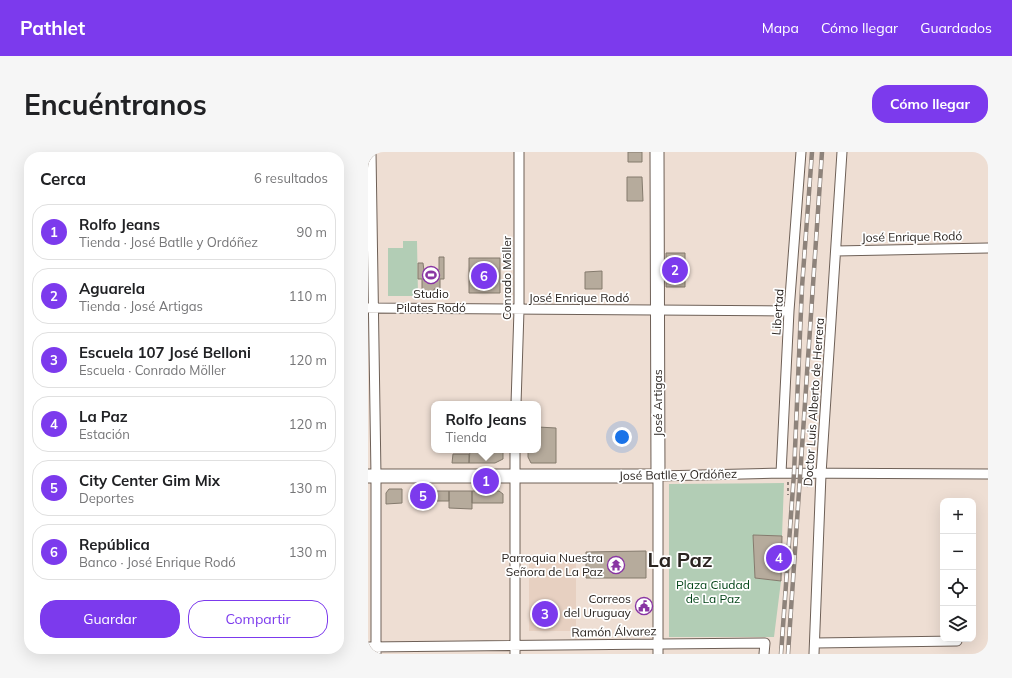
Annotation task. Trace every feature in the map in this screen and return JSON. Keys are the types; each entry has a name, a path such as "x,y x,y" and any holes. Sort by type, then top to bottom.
{"street":[{"path":"371,152 370,308 373,649"},
{"name":"Conrado Möller","path":"516,401 519,310 519,152"},
{"name":"José Artigas","path":"657,152 658,654"},
{"name":"Libertad","path":"784,473 789,311 801,152"},
{"name":"Doctor Luis Alberto de Herrera","path":"814,654 821,474 842,152"},
{"name":"José Enrique Rodó","path":"836,251 988,248"},
{"name":"José Enrique Rodó","path":"370,308 789,311"},
{"path":"515,453 515,650"},
{"name":"José Batlle y Ordóñez","path":"372,476 658,476 784,473 988,474"},
{"path":"815,643 940,641"},
{"name":"Ramón Álvarez","path":"373,649 515,650 658,643 765,643 764,654"}],"path":[{"path":"784,473 788,495"}],"shaded area":[{"path":"529,561 576,561 576,631 529,631"}],"green space":[{"path":"403,241 417,241 418,296 388,296 388,248 403,248"},
{"name":"Plaza Ciudad de La Paz","path":"784,483 782,536 753,535 755,578 781,581 774,637 669,637 669,484"}],"building":[{"path":"628,152 642,152 642,162 628,162"},
{"path":"627,177 642,177 643,201 627,201"},
{"path":"666,253 685,253 685,287 666,287"},
{"name":"Studio Pilates Rodó","path":"439,257 444,257 444,279 440,279 440,289 434,289 434,292 422,292 422,279 418,279 418,263 423,263 424,271 439,270"},
{"path":"469,258 500,258 500,293 469,293"},
{"path":"602,271 602,289 585,289 585,272"},
{"path":"541,427 556,428 556,463 531,463 528,453 541,453"},
{"path":"470,453 503,453 503,459 495,463 469,463"},
{"path":"453,454 469,454 469,463 452,463"},
{"path":"389,489 402,489 402,503 386,504 386,493"},
{"path":"415,490 432,491 432,506 415,506"},
{"path":"432,491 449,491 449,501 432,501"},
{"path":"449,491 472,491 472,509 449,508"},
{"path":"472,491 499,491 503,494 503,503 472,503"},
{"path":"753,535 782,536 781,581 755,578"},
{"name":"Parroquia Nuestra Señora de La Paz","path":"646,551 646,578 586,578 586,552"}],"railway":[{"path":"781,654 794,473 802,287 812,152"},
{"path":"788,654 822,152"}],"place":[{"name":"Aguarela","path":"675,270"},
{"name":"Studio Pilates Rodó","path":"431,275"},
{"name":"República","path":"484,276"},
{"name":"Rolfo Jeans","path":"486,481"},
{"name":"City Center Gim Mix","path":"423,496"},
{"name":"La Paz","path":"779,558"},
{"name":"Parroquia Nuestra Señora de La Paz","path":"616,565"},
{"name":"Correos del Uruguay","path":"644,606"},
{"name":"Escuela 107 José Belloni","path":"545,614"}],"district":[{"name":"La Paz","path":"680,560"}]}
